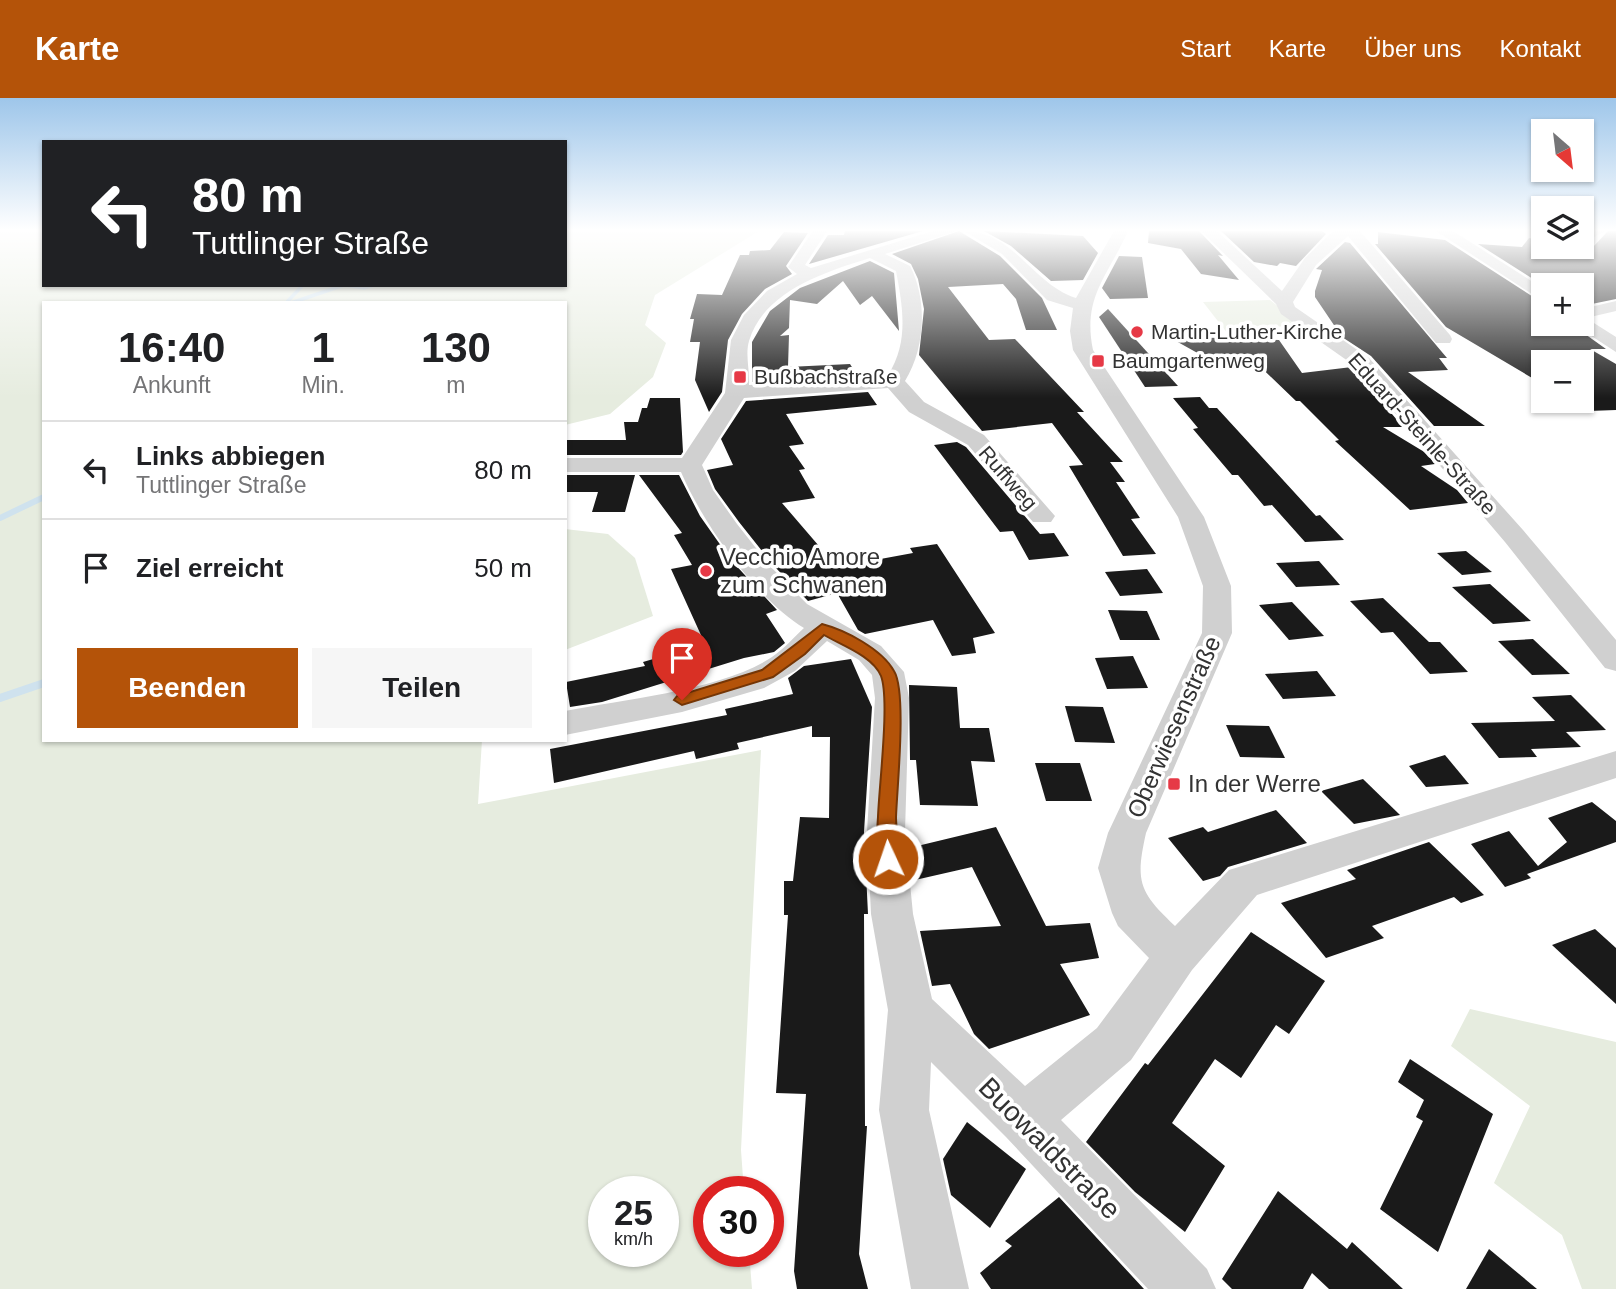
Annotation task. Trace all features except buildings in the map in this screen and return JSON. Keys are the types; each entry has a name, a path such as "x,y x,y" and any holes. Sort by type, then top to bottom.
{"street":[{"path":"690,465 736,392 740,377 739,341 751,317 767,299 786,287"},
{"path":"736,392 895,381 909,359 914,330 908,287"},
{"path":"1043,287 1053,296 1080,304"},
{"name":"Oberwiesenstraße","path":"1090,287 1080,304 1077,327 1083,350 1191,517 1217,586 1217,633 1158,770 1127,833 1118,868 1133,913 1176,956"},
{"name":"Eduard-Steinle-Straße","path":"1267,287 1284,302 1287,310 1362,362 1514,536 1616,660"},
{"path":"1284,302 1294,287"},
{"path":"1399,287 1443,339"},
{"path":"1594,311 1616,306"},
{"path":"1594,331 1616,346"},
{"name":"Ruffweg","path":"895,381 901,396 922,411 972,436 1042,516"},
{"path":"567,466 690,465"},
{"path":"690,465 701,490 761,573 796,610 822,628 870,653 888,673 892,698 886,832 892,914 911,1010 904,1110 940,1289"},
{"path":"567,723 682,700 752,680 784,664 822,628"},
{"path":"1024,1119 1114,1044 1176,956 1243,881 1616,764"},
{"name":"Buowaldstraße","path":"911,1010 1024,1119 1187,1289"}],"shaded area":[{"path":"0,287 669,287 655,295 645,325 666,343 653,377 610,414 567,425 567,301 42,301 42,742 482,742 478,804 761,750 741,1150 743,1176 693,1176 693,1267 750,1267 752,1289 0,1289"},
{"path":"1270,300 1304,327 1265,326 1228,334 1203,302"},
{"path":"567,529 608,534 635,558 653,616 567,649"},
{"path":"1470,1009 1616,1042 1616,1289 1582,1289 1562,1235 1494,1183 1530,1106 1451,1046"}],"waterway":[{"path":"288,301 301,287"},
{"path":"297,301 338,287"},
{"path":"358,287 367,287"},
{"path":"0,518 42,498"},
{"path":"0,698 42,684"}],"place":[{"name":"Martin-Luther-Kirche","path":"1137,332"},
{"name":"Baumgartenweg","path":"1098,361"},
{"name":"Bußbachstraße","path":"740,377"},
{"name":"Vecchio Amore zum Schwanen","path":"706,571"},
{"name":"In der Werre","path":"1174,784"}],"route":[{"path":"682,700 767,674 800,651 822,628 870,653 888,673 892,698 886,832 888,859"}]}
